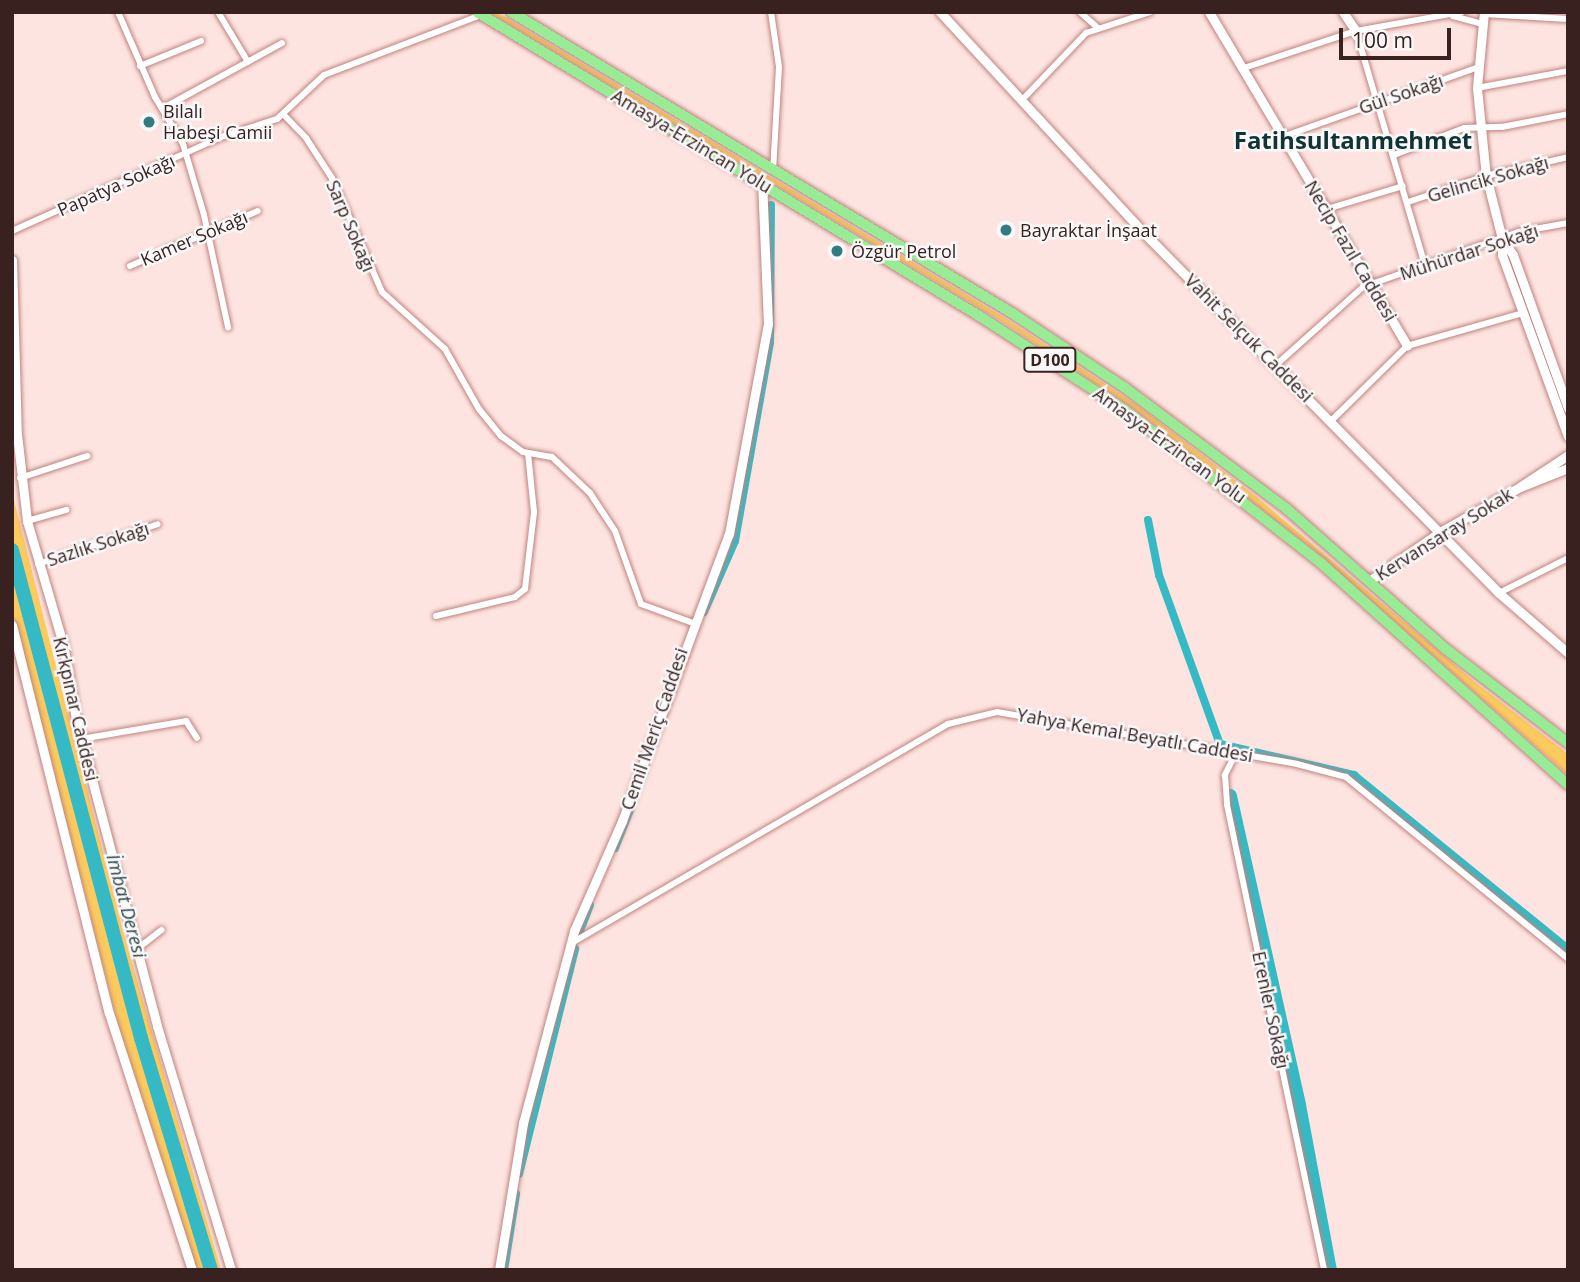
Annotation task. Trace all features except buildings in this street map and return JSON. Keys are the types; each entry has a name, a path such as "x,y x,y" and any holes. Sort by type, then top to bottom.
{"highway":[{"name":"Amasya-Erzincan Yolu","path":"512,12 1012,313 1124,387 1264,491 1567,743"},
{"name":"Amasya-Erzincan Yolu","path":"479,14 1027,345 1189,456 1321,563 1568,785"}],"street":[{"path":"118,12 140,66 185,154 208,233 228,327"},
{"path":"218,12 248,62"},
{"path":"771,12 779,67 773,170"},
{"name":"Vahit Selçuk Caddesi","path":"940,12 1276,365 1499,593 1568,653"},
{"path":"1080,12 1098,28"},
{"path":"1022,100 1079,39 1098,28 1150,12"},
{"name":"Necip Fazıl Caddesi","path":"1209,12 1407,346"},
{"path":"1343,12 1356,31 1425,265"},
{"path":"1409,12 1413,22"},
{"path":"1451,16 1462,12"},
{"name":"Papatya Sokağı","path":"12,232 185,154 284,115 324,75 479,14"},
{"path":"1244,68 1356,31 1451,16 1568,19"},
{"path":"1484,17 1477,88 1486,176 1502,239 1502,255 1568,436"},
{"path":"140,66 201,41"},
{"path":"167,106 282,43"},
{"name":"Gül Sokağı","path":"1282,137 1481,66"},
{"path":"1477,88 1568,71"},
{"path":"1394,155 1456,131 1568,114"},
{"name":"Sarp Sokağı","path":"284,115 306,138 332,178 382,292 445,349 494,429 528,453 547,454 558,461 600,506 622,547 641,604 693,623"},
{"name":"Gelincik Sokağı","path":"1408,202 1486,176 1568,157"},
{"name":"Cemil Meriç Caddesi","path":"499,1270 523,1123 570,944 626,810 693,623 729,534 765,346 762,183"},
{"path":"1327,209 1403,186"},
{"name":"Kamer Sokağı","path":"130,266 258,211"},
{"name":"Mühürdar Sokağı","path":"1276,365 1352,294 1371,284 1518,232 1568,223"},
{"path":"1502,239 1513,255 1568,408"},
{"name":"Kırkpınar Caddesi","path":"12,260 20,478 27,521 63,644 81,739 136,948 231,1270"},
{"path":"1331,421 1407,346 1523,313"},
{"path":"436,615 515,597 524,589 534,512 528,453"},
{"name":"Kervansaray Sokak","path":"1369,581 1440,532 1520,487 1568,455"},
{"path":"20,478 87,456"},
{"name":"Kervansaray Sokak","path":"1520,487 1568,468"},
{"path":"27,521 66,510"},
{"name":"Sazlık Sokağı","path":"38,564 158,524"},
{"path":"1499,593 1568,558"},
{"path":"12,625 109,1013 192,1270"},
{"name":"Yahya Kemal Beyatlı Caddesi","path":"570,944 932,733 970,716 1032,715 1236,753 1354,782 1568,959"},
{"path":"81,739 186,721 197,738"},
{"name":"Erenler Sokağı","path":"1236,753 1225,775 1227,805 1324,1270"},
{"path":"136,948 161,930"}],"shaded area":[{"path":"489,12 497,12 1005,318 1137,405 1258,498 1476,683 1568,754 1568,775 1318,553 1134,409 1001,321"},
{"path":"12,492 124,935 221,1270 197,1270 118,1025 12,610"}],"waterway":[{"path":"704,612 735,541 770,342 771,205"},
{"path":"1148,520 1159,575 1220,744 1354,775 1568,949"},
{"name":"İmbat Deresi","path":"12,550 141,1038 211,1270"},
{"path":"615,848 645,772"},
{"path":"1230,796 1299,1105 1330,1270"},
{"path":"578,936 590,905"},
{"path":"519,1174 575,949"},
{"path":"504,1270 516,1194"}],"place":[{"name":"Bilalı Habeşi Camii","path":"149,122"},
{"name":"Bayraktar İnşaat","path":"1006,230"},
{"name":"Özgür Petrol","path":"837,251"}],"district":[{"name":"Fatihsultanmehmet","path":"1353,140"}]}
